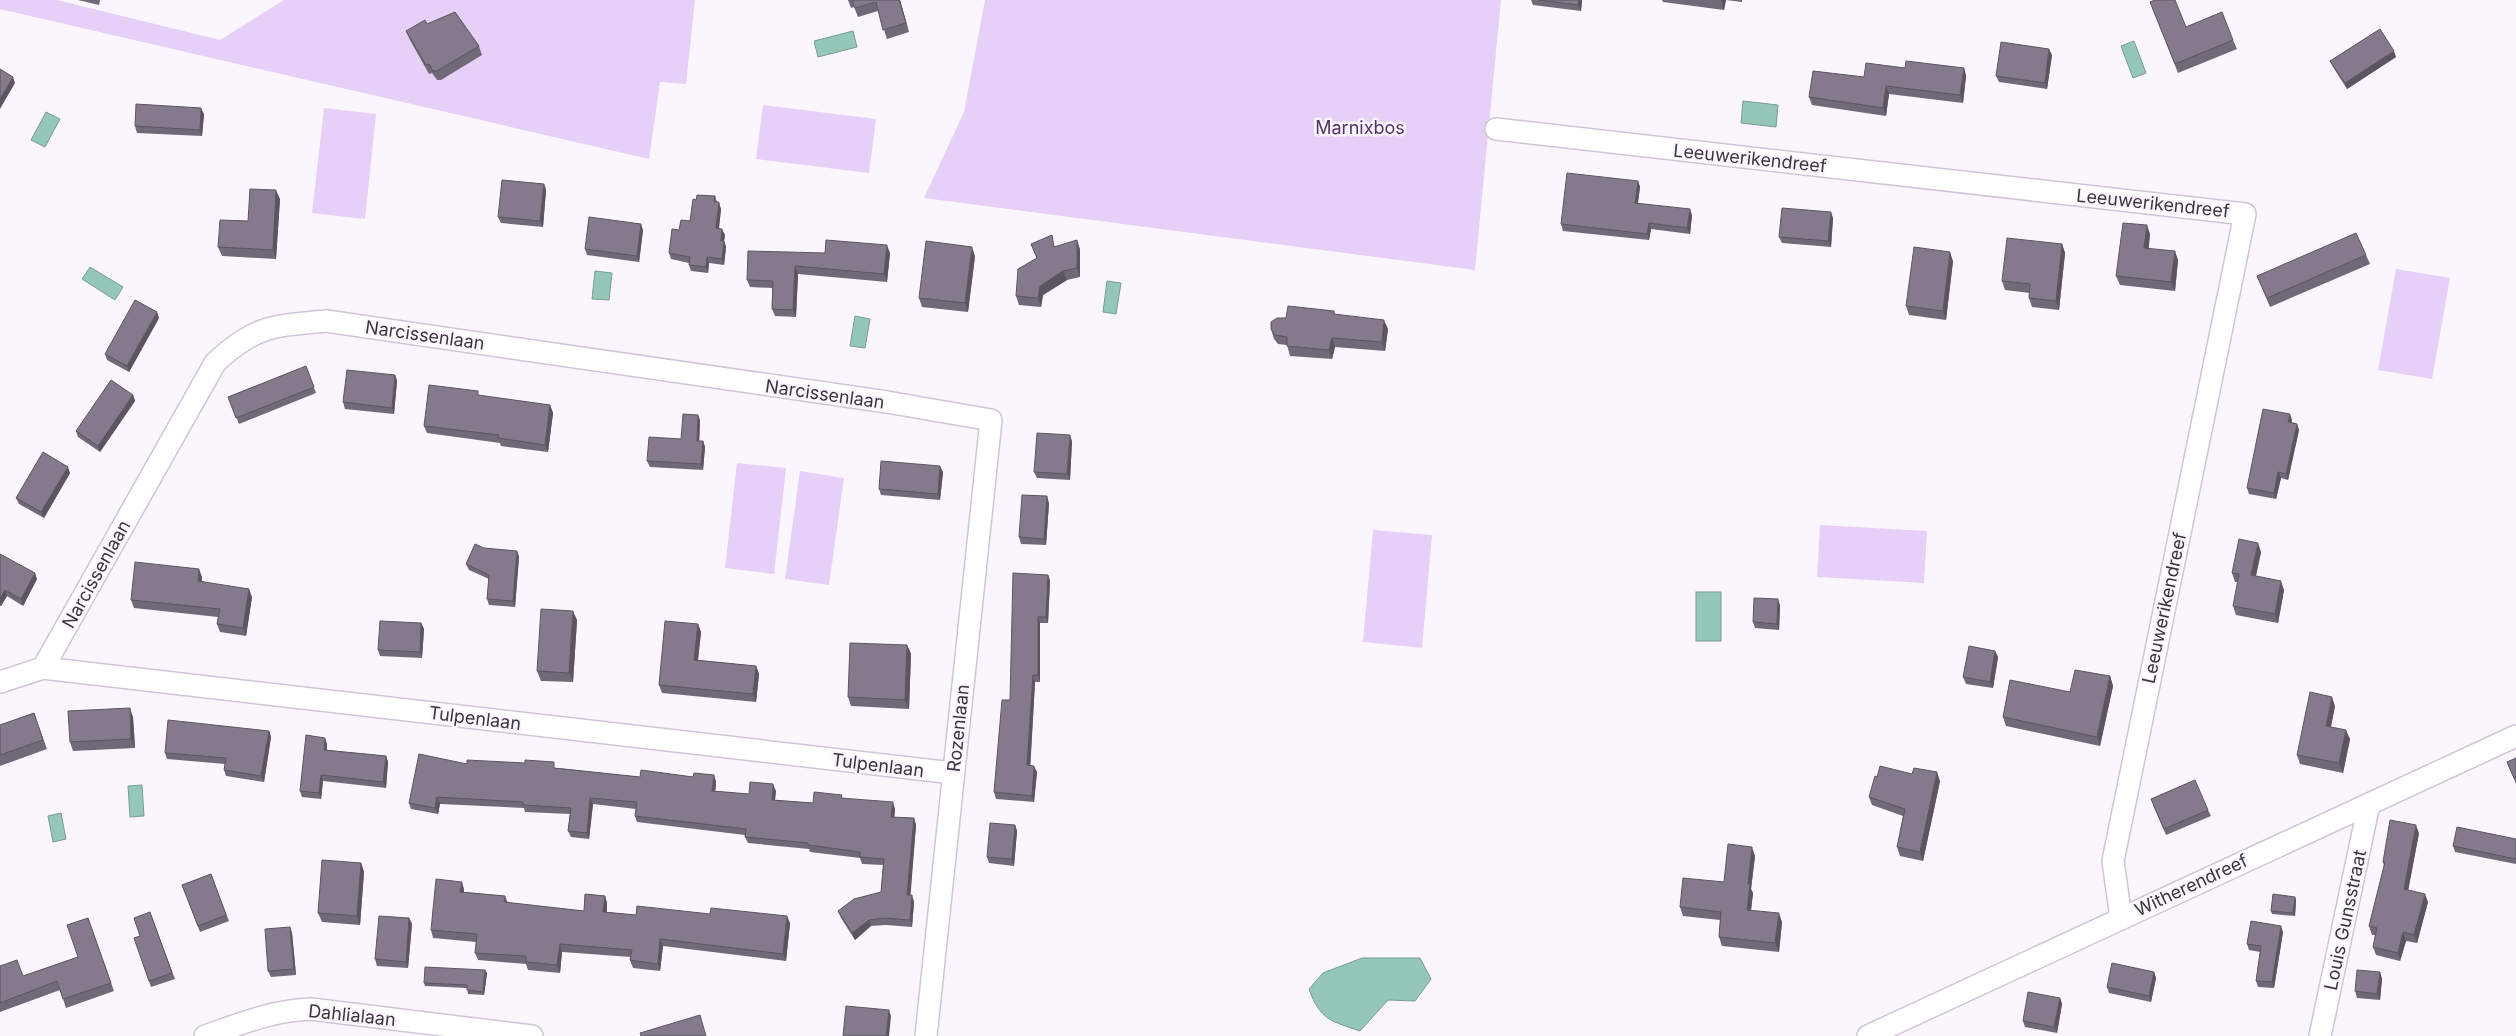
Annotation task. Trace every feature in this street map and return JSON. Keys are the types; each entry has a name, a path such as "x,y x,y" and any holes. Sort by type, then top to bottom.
{"street":[{"name":"Leeuwerikendreef","path":"1496,129 2245,214 2113,860 2121,918"},
{"name":"Narcissenlaan","path":"43,668 215,363 236,343 251,334 274,326 326,321 887,402 991,420"},
{"name":"Rozenlaan","path":"926,1036 991,420"},
{"name":"Tulpenlaan","path":"0,682 43,668 953,773"},
{"name":"Witherendreef","path":"1868,1036 2516,736"},
{"name":"Louis Gunsstraat","path":"2320,1036 2369,804"},
{"name":"Dahlialaan","path":"205,1036 269,1014 290,1010 311,1010 532,1036"}],"green space":[{"path":"0,0 57,0 220,40 284,0 695,0 686,84 660,82 649,159 0,9"},
{"name":"Marnixbos","path":"985,0 1501,0 1475,270 924,198 964,112"},
{"path":"763,105 876,119 869,173 756,159"},
{"path":"324,108 376,114 365,219 312,213"},
{"path":"2396,269 2450,278 2432,379 2378,370"},
{"path":"737,463 786,468 774,574 725,568"},
{"path":"800,471 844,478 829,585 785,579"},
{"path":"1820,525 1927,531 1924,583 1817,577"},
{"path":"1373,530 1432,535 1422,648 1363,642"}],"shaded area":[{"path":"853,31 857,47 818,57 814,41"},
{"path":"2134,41 2146,73 2133,78 2121,46"},
{"path":"1743,101 1778,105 1776,127 1741,123"},
{"path":"46,112 60,119 45,147 31,140"},
{"path":"90,267 123,287 115,300 82,279"},
{"path":"595,271 612,273 609,300 592,299"},
{"path":"1107,281 1121,283 1116,314 1103,312"},
{"path":"855,316 870,319 865,348 850,346"},
{"path":"1696,592 1721,592 1721,641 1696,641"},
{"path":"142,785 144,816 130,817 128,786"},
{"path":"61,813 66,839 53,842 48,816"},
{"path":"1362,958 1420,958 1431,979 1415,1001 1388,1000 1360,1031 1341,1025 1328,1018 1318,1007 1309,989 1323,973"}],"building":[{"path":"852,0 899,0 906,23 883,30 876,2 855,8"},
{"path":"1538,0 1579,0 1578,5"},
{"path":"2155,0 2175,0 2186,27 2222,12 2233,40 2175,64 2150,2"},
{"path":"455,12 479,46 437,71 433,71 429,64 426,65 406,31 425,20 427,24"},
{"path":"2380,29 2394,51 2345,83 2330,61"},
{"path":"2001,42 2049,49 2045,83 1996,76"},
{"path":"1906,61 1964,68 1960,95 1886,86 1883,108 1809,97 1813,71 1864,77 1866,63 1905,68"},
{"path":"0,69 13,77 0,99"},
{"path":"136,104 201,108 200,130 135,126"},
{"path":"1567,173 1638,181 1635,203 1690,209 1687,228 1649,223 1647,234 1561,224"},
{"path":"502,180 544,184 540,221 498,217"},
{"path":"250,189 276,190 273,250 218,247 220,220 248,221"},
{"path":"697,195 715,196 714,202 719,202 716,228 722,229 721,241 724,241 722,259 707,257 706,267 689,265 690,257 669,253 672,229 679,230 681,220 690,221 693,199 696,200"},
{"path":"1782,208 1831,212 1828,241 1779,237"},
{"path":"589,217 641,224 637,256 585,249"},
{"path":"2123,223 2147,225 2144,248 2175,251 2171,282 2116,276"},
{"path":"2356,233 2366,255 2267,298 2257,276"},
{"path":"1052,235 1054,247 1077,240 1077,268 1063,271 1040,286 1038,298 1016,296 1018,269 1037,258 1031,244"},
{"path":"2007,238 2062,244 2056,301 2029,298 2030,284 2002,281"},
{"path":"826,240 887,245 884,274 795,266 793,310 772,309 773,281 747,280 748,251 825,253"},
{"path":"926,241 972,247 965,303 919,298"},
{"path":"1914,247 1950,252 1943,311 1906,306"},
{"path":"135,300 157,312 127,366 105,354"},
{"path":"1288,306 1334,311 1334,314 1384,320 1382,342 1332,338 1329,350 1287,346 1287,337 1275,335 1271,329 1271,322 1277,318 1286,318"},
{"path":"306,366 314,387 236,418 228,397"},
{"path":"347,370 395,375 392,408 343,402"},
{"path":"111,380 133,395 98,446 76,431"},
{"path":"429,385 478,391 478,395 550,405 545,445 498,438 499,435 424,426"},
{"path":"2263,409 2290,414 2288,422 2297,424 2286,474 2278,472 2274,493 2247,488"},
{"path":"683,414 698,415 697,441 703,441 701,464 647,461 649,437 681,439"},
{"path":"1037,433 1070,435 1067,474 1034,472"},
{"path":"43,452 68,467 41,512 16,498"},
{"path":"881,461 940,466 938,494 879,489"},
{"path":"1022,495 1047,496 1044,539 1019,537"},
{"path":"2239,539 2258,543 2251,575 2281,581 2275,614 2233,606 2239,574 2232,573"},
{"path":"475,544 484,548 517,551 513,601 487,599 489,575 466,564"},
{"path":"0,554 35,573 21,599 5,590 0,599"},
{"path":"135,562 199,569 198,581 249,589 243,628 217,624 220,609 131,600"},
{"path":"1013,573 1048,575 1046,617 1038,617 1038,675 1033,675 1027,765 1034,766 1032,796 994,792 1002,700 1010,700"},
{"path":"1754,598 1778,599 1777,624 1753,622"},
{"path":"541,609 573,611 569,673 537,671"},
{"path":"380,621 421,623 420,652 378,650"},
{"path":"665,621 698,624 694,660 756,666 753,694 659,685"},
{"path":"850,643 907,645 905,700 848,697"},
{"path":"1969,646 1995,651 1990,682 1963,677"},
{"path":"2075,670 2110,676 2097,737 2003,717 2010,680 2070,692"},
{"path":"2310,692 2332,697 2326,726 2346,730 2339,763 2297,755"},
{"path":"130,708 131,739 70,742 68,711"},
{"path":"34,713 43,740 0,755 0,725"},
{"path":"168,720 269,731 261,776 224,770 226,758 165,753"},
{"path":"306,735 325,738 324,750 386,756 383,782 321,775 319,793 300,791"},
{"path":"419,754 467,764 467,760 525,763 525,760 554,762 554,768 640,777 641,770 693,777 694,773 714,775 712,791 749,794 750,782 773,784 772,800 813,803 814,792 842,795 841,798 893,802 891,817 914,818 907,895 912,895 910,920 884,918 869,920 852,933 838,911 854,899 881,892 884,859 860,857 860,852 808,845 808,843 745,837 746,829 635,816 637,802 590,798 587,833 568,831 571,808 523,805 523,802 437,797 435,808 409,803"},
{"path":"2516,758 2516,777 2514,778 2507,762"},
{"path":"1880,766 1912,774 1914,768 1937,772 1920,852 1897,847 1905,809 1869,797"},
{"path":"2195,780 2208,810 2164,829 2151,799"},
{"path":"2390,820 2416,825 2404,889 2425,894 2414,935 2403,932 2398,953 2373,947 2377,928 2369,926 2385,862 2383,862"},
{"path":"990,823 1015,825 1012,859 987,857"},
{"path":"2457,827 2516,839 2516,859 2453,846"},
{"path":"1728,844 1752,847 1747,910 1779,913 1775,943 1719,937 1721,912 1680,907 1683,878 1724,882"},
{"path":"322,860 361,863 357,916 318,913"},
{"path":"211,874 226,915 198,926 182,885"},
{"path":"436,879 462,882 460,892 505,896 504,902 584,911 585,894 605,896 603,912 636,915 637,906 710,914 711,908 787,916 783,954 660,939 658,964 630,960 632,950 560,944 557,965 526,962 526,956 475,953 477,934 431,930"},
{"path":"2273,894 2295,897 2293,913 2271,911"},
{"path":"150,912 172,973 149,981 134,938 140,936 134,918"},
{"path":"379,916 409,918 406,962 375,959"},
{"path":"88,918 111,983 63,999 57,981 0,1003 0,966 17,960 23,976 78,957 67,925"},
{"path":"2251,921 2281,926 2272,982 2256,981 2261,946 2247,944"},
{"path":"290,927 294,969 268,971 265,929"},
{"path":"2112,963 2154,972 2149,996 2107,987"},
{"path":"425,967 485,970 483,992 467,990 467,985 424,983"},
{"path":"2357,970 2380,972 2377,994 2355,991"},
{"path":"2028,992 2060,998 2054,1027 2023,1021"},
{"path":"846,1006 889,1010 886,1036 843,1036"},
{"path":"700,1015 706,1036 641,1036 640,1033"}]}
